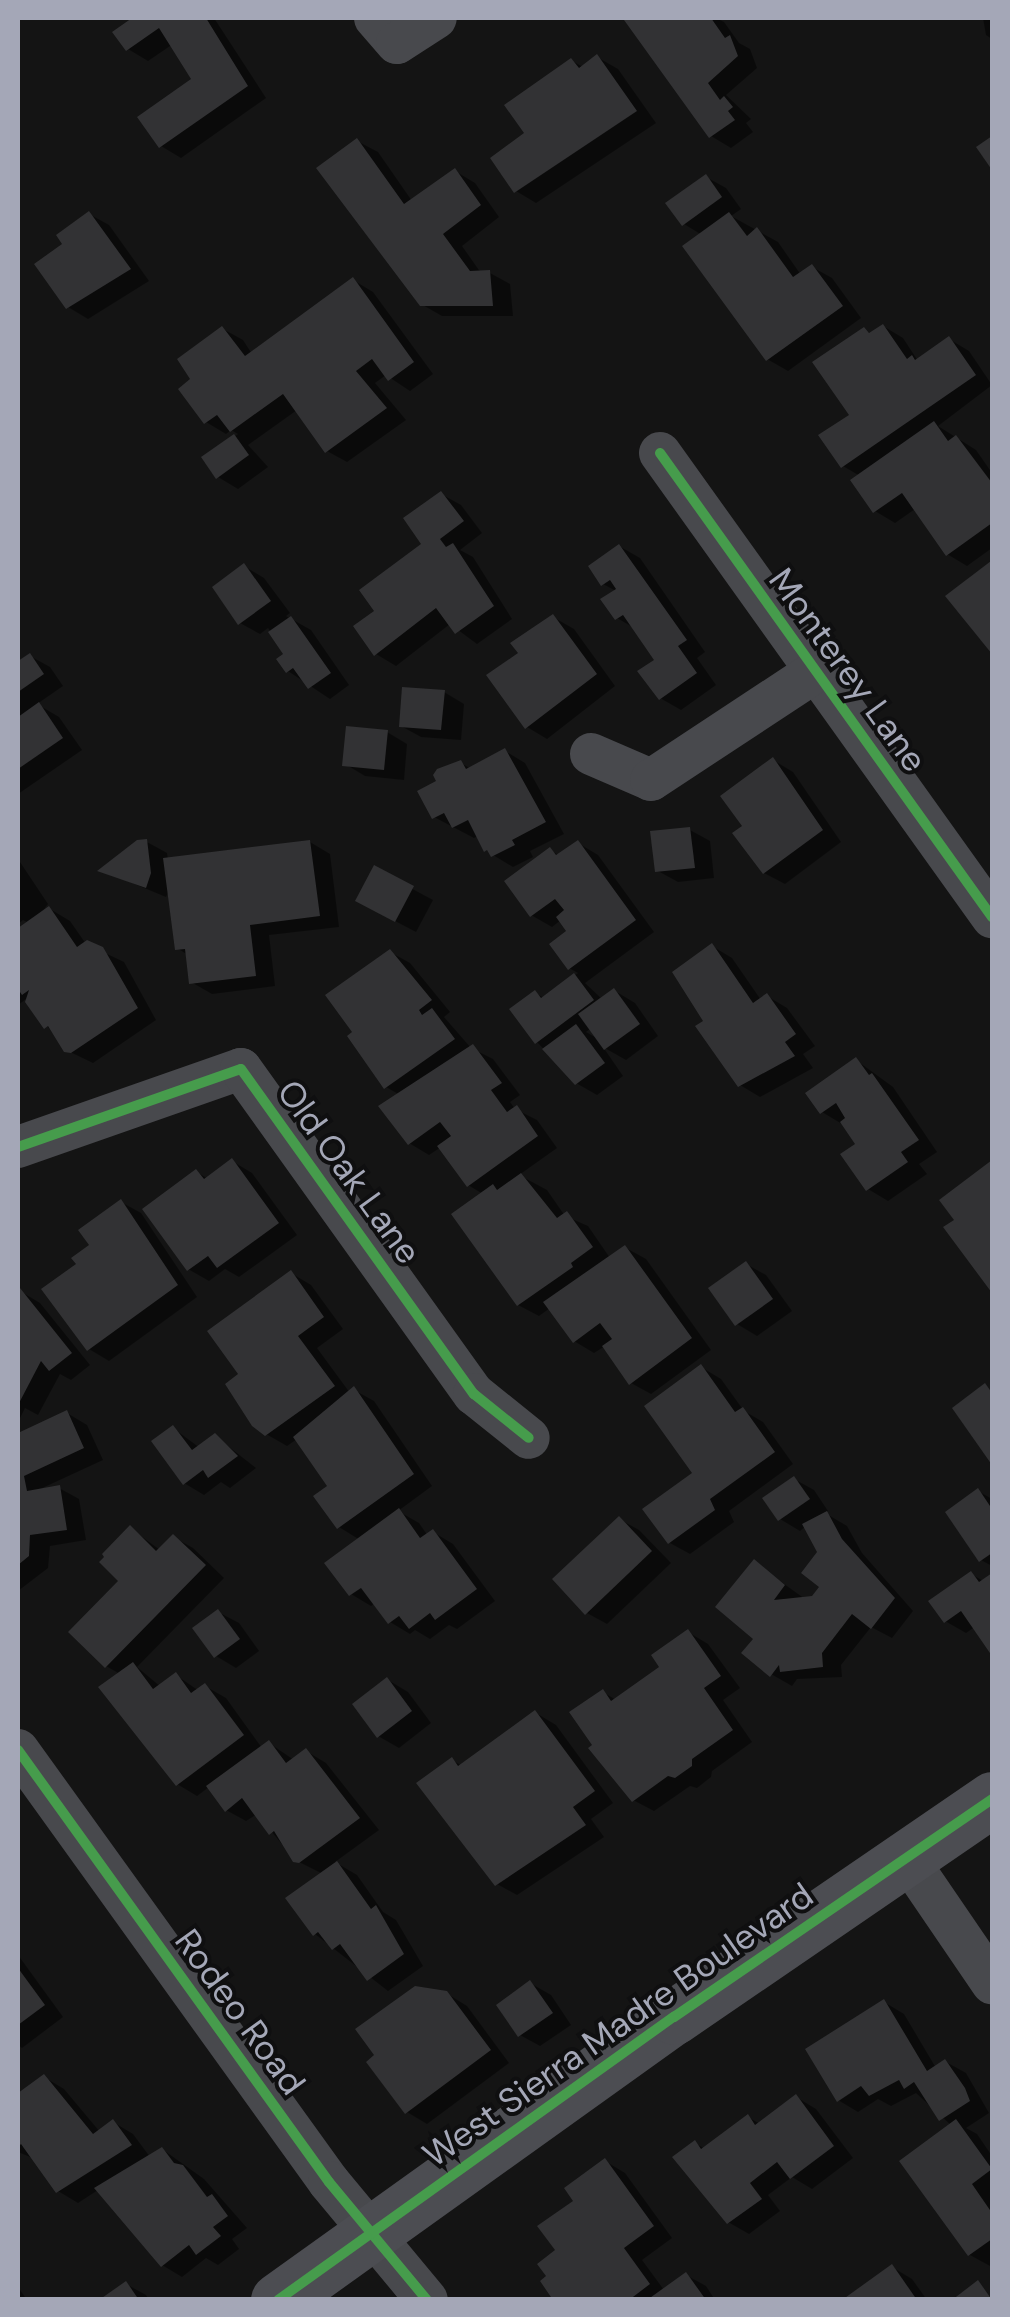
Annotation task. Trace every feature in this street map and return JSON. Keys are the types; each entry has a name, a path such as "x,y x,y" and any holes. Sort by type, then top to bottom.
{"street":[{"path":"375,18 397,43 436,18"},
{"name":"Monterey Lane","path":"660,453 992,917"},
{"path":"591,754 651,780 814,672"},
{"name":"Old Oak Lane","path":"18,1147 241,1069 474,1394 529,1438"},
{"name":"Rodeo Road","path":"18,1750 369,2235 427,2300"},
{"name":"West Sierra Madre Boulevard","path":"278,2300 992,1799"},
{"path":"906,1857 992,1982"}],"building":[{"path":"132,18 206,18 248,86 159,148 137,117 191,79 159,28 126,51 112,32"},
{"path":"711,18 725,38 730,35 738,56 708,83 720,100 724,96 733,107 728,111 735,120 709,138 624,20"},
{"path":"597,54 637,111 514,193 490,158 524,133 504,105 571,58 579,68"},
{"path":"992,136 992,170 976,147"},
{"path":"357,138 404,204 455,168 481,205 443,234 470,271 490,270 493,306 420,306 316,168"},
{"path":"706,174 722,197 682,226 665,203"},
{"path":"89,211 131,269 66,309 34,264 62,244 56,235"},
{"path":"729,212 747,236 757,227 793,277 812,264 843,306 766,361 682,246"},
{"path":"353,277 414,362 388,381 372,359 356,371 387,408 325,453 283,394 230,432 217,415 204,424 178,389 190,379 177,359 222,326 245,356"},
{"path":"883,324 907,359 912,355 915,360 949,336 976,375 841,468 818,435 849,415 812,362 864,327 869,333"},
{"path":"934,421 948,441 956,435 992,483 992,523 946,556 902,493 873,513 850,480"},
{"path":"234,434 249,455 216,479 201,457"},
{"path":"441,491 464,521 440,539 446,547 453,543 494,606 455,634 436,608 374,656 353,626 374,611 359,590 421,544 403,518"},
{"path":"619,544 687,640 678,646 697,673 659,700 637,671 654,660 623,615 615,620 600,599 616,589 610,580 601,586 588,566"},
{"path":"244,563 271,601 238,625 212,587"},
{"path":"992,563 992,654 945,596"},
{"path":"553,614 597,674 525,729 486,675 518,653 510,643"},
{"path":"291,616 331,673 308,689 293,668 286,673 276,659 283,654 268,632"},
{"path":"30,653 44,674 18,692 18,661"},
{"path":"402,687 445,690 441,730 399,727"},
{"path":"39,702 63,738 18,769 18,717"},
{"path":"346,726 388,730 384,770 342,766"},
{"path":"505,748 546,822 512,840 515,845 491,857 487,850 484,852 468,820 452,828 444,813 432,819 417,791 436,781 433,775 437,769 461,760 466,769"},
{"path":"773,757 823,830 763,874 732,833 742,826 720,796"},
{"path":"690,827 695,868 655,872 650,831"},
{"path":"147,839 151,873 146,888 97,871 137,840"},
{"path":"310,840 320,916 250,925 256,976 189,984 185,949 175,950 163,858"},
{"path":"578,840 636,920 568,970 549,944 566,931 556,917 564,910 555,899 530,917 504,881 550,847 556,855"},
{"path":"374,865 414,886 395,922 355,901"},
{"path":"49,906 77,947 87,940 103,947 138,1008 71,1053 64,1052 48,1026 44,1029 25,1002 29,990 22,995 18,989 18,928"},
{"path":"712,943 753,1003 767,993 796,1034 785,1042 795,1056 738,1087 695,1026 703,1021 672,972"},
{"path":"390,949 432,1000 419,1010 422,1015 432,1008 455,1039 384,1089 347,1036 352,1032 325,995"},
{"path":"574,973 594,1000 535,1044 509,1009 535,990 541,998"},
{"path":"614,988 640,1024 604,1050 578,1014"},
{"path":"576,1024 605,1063 575,1085 542,1049"},
{"path":"473,1044 502,1083 491,1090 507,1112 517,1105 538,1136 467,1187 437,1146 451,1136 440,1122 408,1145 378,1106"},
{"path":"856,1057 869,1075 872,1073 919,1140 901,1152 908,1162 866,1191 840,1154 855,1144 840,1122 845,1118 836,1103 820,1114 805,1093"},
{"path":"232,1158 279,1223 217,1268 208,1256 187,1271 142,1209 196,1169 204,1179"},
{"path":"992,1160 992,1293 943,1227 954,1220 939,1200"},
{"path":"521,1173 557,1218 567,1211 593,1247 571,1263 573,1267 517,1306 451,1214 493,1184 497,1190"},
{"path":"121,1199 178,1285 87,1351 41,1289 76,1264 71,1258 89,1245 78,1230"},
{"path":"625,1245 692,1338 629,1385 602,1346 612,1339 600,1323 573,1343 543,1302"},
{"path":"746,1261 773,1299 735,1326 708,1288"},
{"path":"291,1270 324,1317 298,1336 335,1386 265,1436 252,1426 225,1384 238,1374 207,1331"},
{"path":"20,1288 72,1353 49,1371 41,1361 18,1405"},
{"path":"701,1364 735,1412 743,1407 775,1452 710,1499 715,1510 668,1544 642,1509 692,1473 644,1406"},
{"path":"985,1383 992,1393 992,1465 952,1408"},
{"path":"354,1386 414,1474 337,1529 313,1496 327,1486 293,1437"},
{"path":"67,1410 84,1448 24,1476 27,1491 60,1485 67,1530 30,1535 29,1556 18,1565 18,1433"},
{"path":"173,1425 192,1450 215,1433 238,1456 208,1478 203,1470 183,1485 151,1441"},
{"path":"794,1476 810,1499 778,1521 762,1498"},
{"path":"978,1488 992,1509 992,1553 979,1562 945,1512"},
{"path":"399,1508 420,1538 433,1529 477,1589 435,1620 430,1613 409,1629 399,1616 388,1624 361,1588 349,1596 324,1563"},
{"path":"827,1511 842,1539 895,1598 871,1629 852,1614 822,1653 823,1667 780,1672 779,1665 770,1677 741,1653 753,1639 715,1607 754,1559 785,1585 774,1600 812,1596 819,1587 801,1573 817,1552 802,1524"},
{"path":"619,1516 652,1551 585,1615 552,1579"},
{"path":"130,1525 156,1551 173,1534 206,1565 105,1668 68,1632 118,1581 99,1562"},
{"path":"971,1571 979,1582 992,1573 992,1656 961,1611 944,1623 928,1601"},
{"path":"218,1609 240,1639 214,1658 192,1628"},
{"path":"688,1629 721,1676 704,1688 733,1730 692,1759 692,1766 675,1778 668,1776 632,1802 588,1748 592,1745 569,1712 603,1689 611,1701 659,1667 651,1655"},
{"path":"133,1662 153,1689 176,1672 191,1693 205,1683 244,1735 176,1786 98,1687"},
{"path":"387,1677 412,1711 377,1738 352,1704"},
{"path":"535,1710 595,1791 573,1807 586,1825 495,1886 416,1783 452,1757 458,1766"},
{"path":"269,1740 286,1763 306,1748 360,1818 299,1863 293,1862 274,1831 269,1835 242,1798 225,1812 206,1786"},
{"path":"337,1861 371,1909 376,1905 404,1954 367,1981 340,1944 332,1950 318,1932 313,1936 285,1898"},
{"path":"18,1968 45,2005 18,2025"},
{"path":"530,1980 553,2013 518,2037 496,2005"},
{"path":"415,1986 447,1991 491,2050 405,2114 366,2062 374,2055 355,2029"},
{"path":"884,1999 927,2071 945,2059 965,2088 970,2101 939,2121 914,2082 904,2089 899,2080 869,2096 861,2086 837,2102 805,2049"},
{"path":"44,2074 93,2134 113,2119 132,2145 56,2193 21,2144 18,2147 18,2093"},
{"path":"796,2094 834,2146 790,2179 777,2162 750,2183 762,2199 727,2224 672,2157 695,2140 701,2149 748,2114 755,2125"},
{"path":"956,2119 992,2169 972,2184 992,2213 992,2239 968,2256 899,2161"},
{"path":"162,2147 174,2163 183,2165 207,2197 212,2194 228,2216 213,2227 221,2236 196,2255 189,2245 161,2267 94,2188"},
{"path":"605,2158 654,2226 624,2248 650,2284 629,2300 553,2300 540,2281 546,2276 537,2264 555,2250 537,2226 573,2201 564,2188"},
{"path":"892,2264 917,2300 842,2300"},
{"path":"686,2272 706,2300 647,2300"},
{"path":"978,2280 992,2300 952,2300"},
{"path":"126,2281 139,2300 99,2300"}],"cycle path":[{"path":"660,453 992,917"},
{"path":"18,1147 241,1069 474,1394 529,1438"},
{"path":"18,1750 329,2182 427,2300"},
{"path":"278,2300 674,2017 992,1799"}]}
